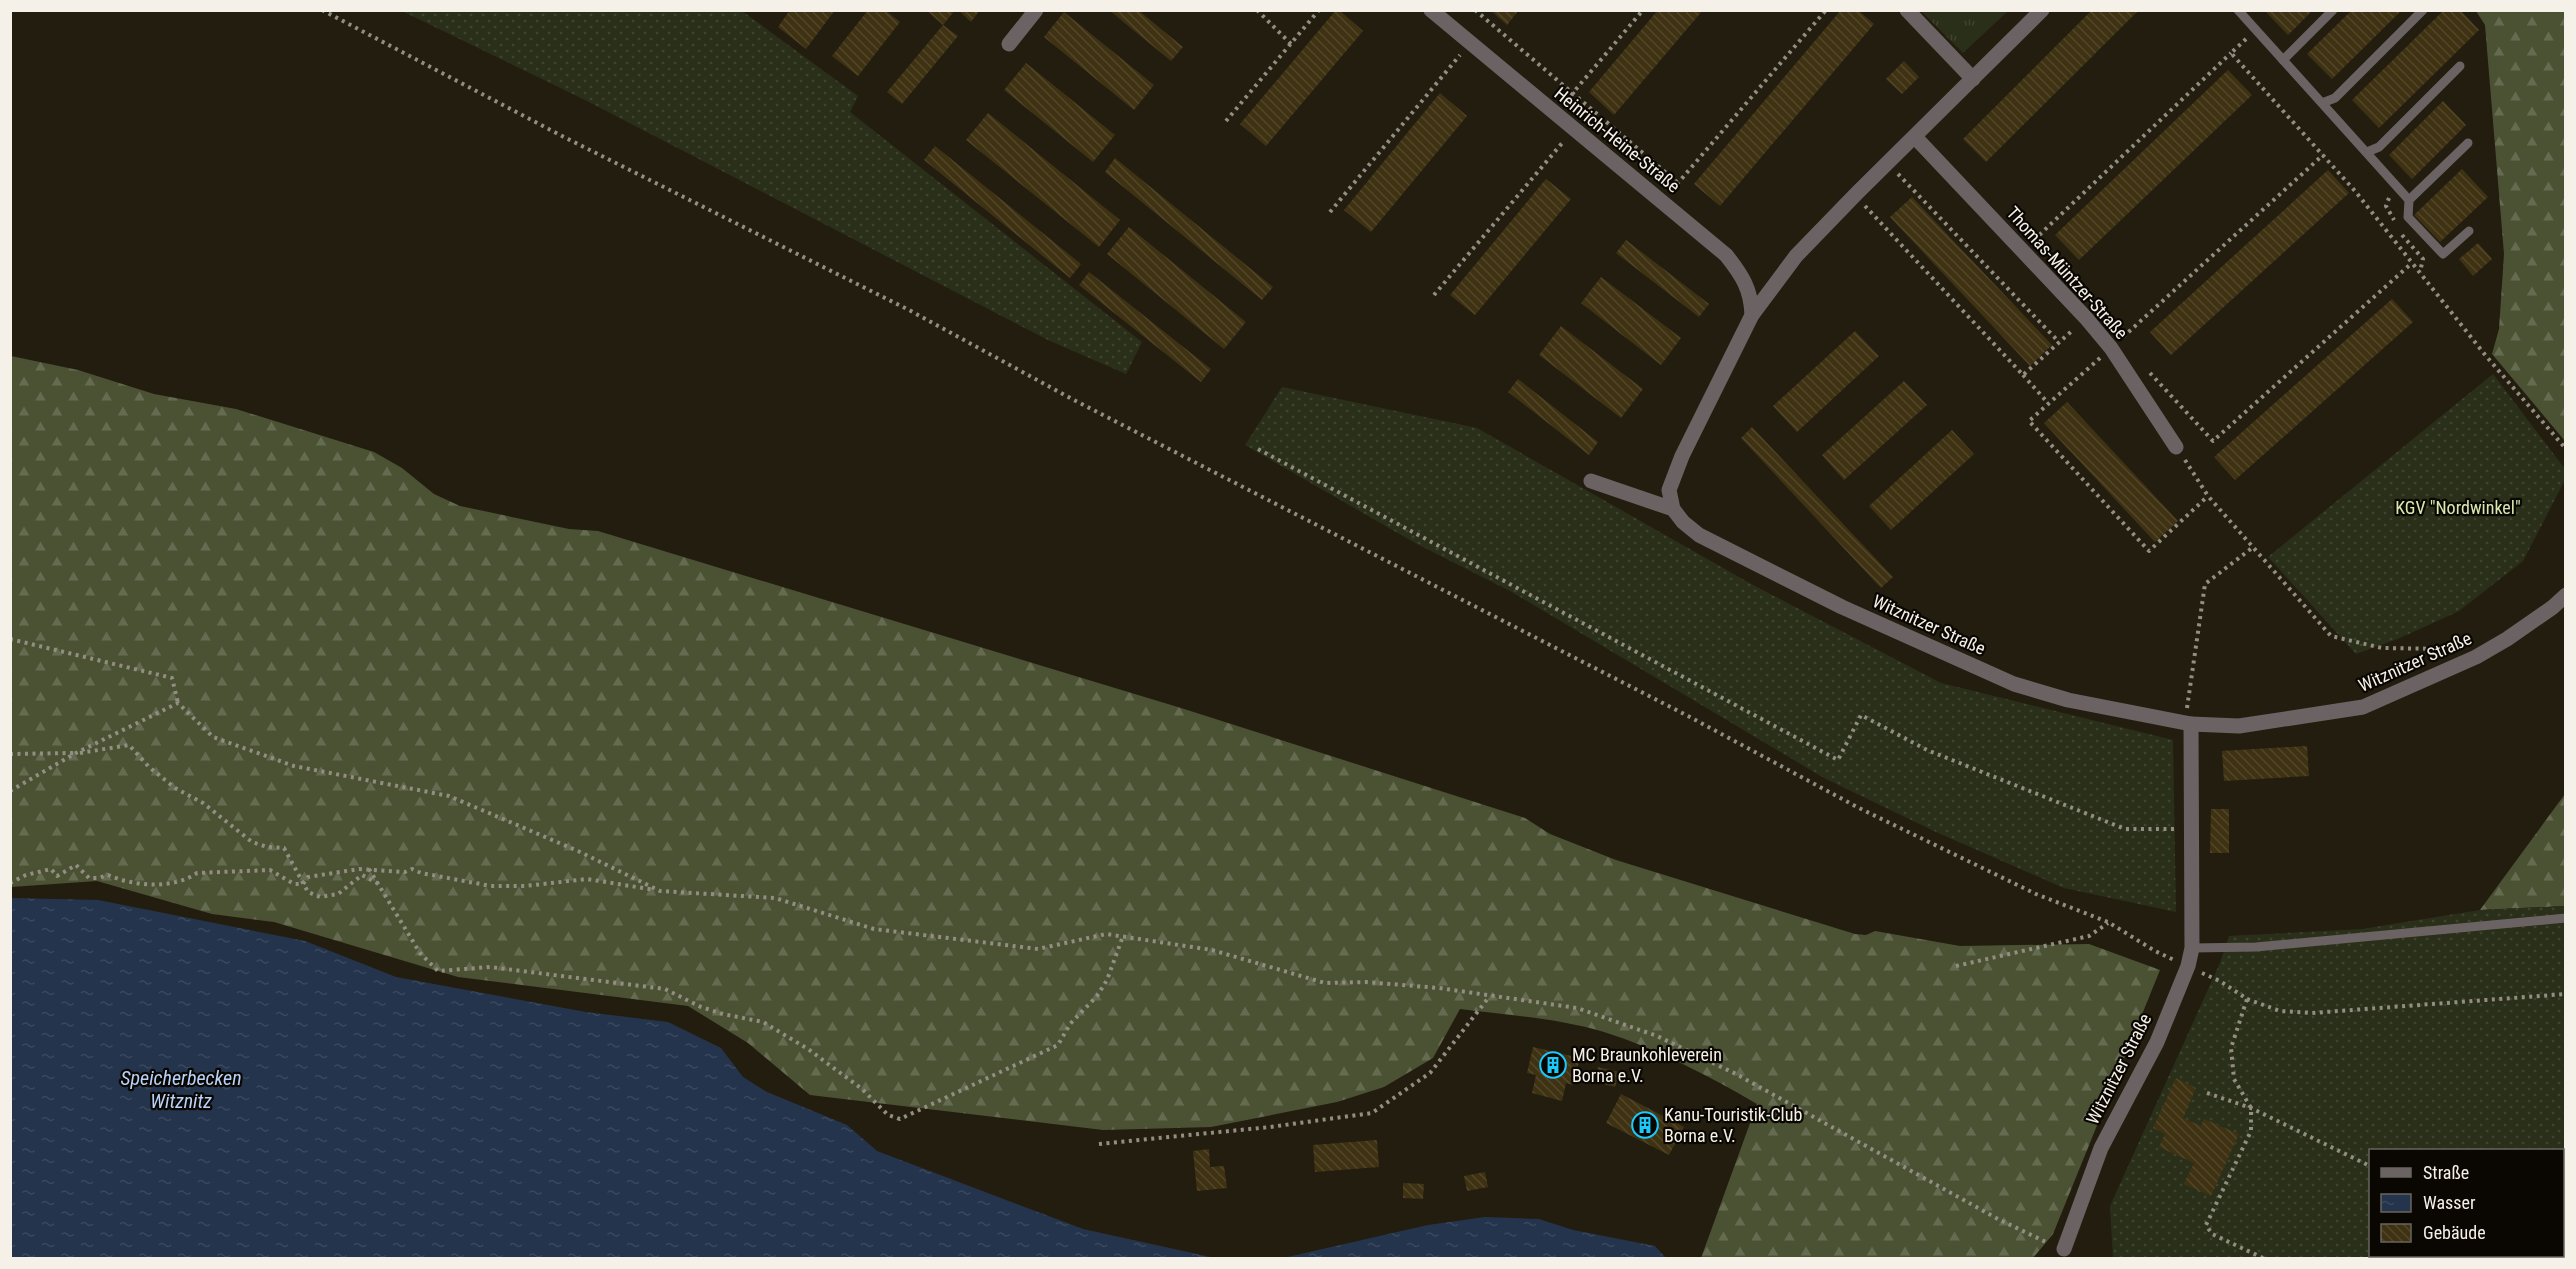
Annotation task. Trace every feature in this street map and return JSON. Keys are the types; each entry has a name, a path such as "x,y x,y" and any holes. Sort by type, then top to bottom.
{"street":[{"path":"1009,44 1036,10"},
{"name":"Heinrich-Heine-Straße","path":"1431,10 1726,255 1742,275 1751,296 1752,315"},
{"path":"1907,10 1973,79"},
{"path":"1673,509 1669,490 1682,456 1752,315 1796,256 2042,10"},
{"name":"Thomas-Müntzer-Straße","path":"1915,137 2086,318 2111,348 2176,447"},
{"name":"Witznitzer Straße","path":"1592,480 1673,509 1683,522 1699,535 1732,552 1842,607 2014,684 2068,700 2189,724 2239,726 2363,707 2476,657 2553,607 2565,595"},
{"name":"Witznitzer Straße","path":"2064,1249 2101,1148 2157,1042 2188,966 2192,948 2189,724"}],"lane":[{"path":"2283,60 2333,10"},
{"path":"2322,103 2335,98 2423,10"},
{"path":"2241,12 2409,200"},
{"path":"2367,152 2379,147 2460,66"},
{"path":"2468,143 2409,200 2408,217 2443,254 2469,231"},
{"path":"2192,948 2256,947 2565,918"}],"path":[{"path":"322,10 562,136 909,310 1072,399 1668,705 1859,808 2036,894 2108,922 2155,951 2220,981 2247,999 2280,1011 2312,1013 2565,994"},
{"path":"1257,10 1291,44"},
{"path":"1226,122 1319,10"},
{"path":"1475,10 1678,183"},
{"path":"1555,114 1643,10"},
{"path":"1662,202 1826,10"},
{"path":"2023,250 2256,30"},
{"path":"1330,212 1470,43"},
{"path":"2231,53 2355,191 2486,356 2565,449"},
{"path":"1434,295 1573,129"},
{"path":"2208,496 2149,551 2029,421 2323,154"},
{"path":"1897,173 2059,342"},
{"path":"1864,205 2048,403"},
{"path":"2143,366 2213,441 2412,263"},
{"path":"2022,375 2086,318"},
{"path":"2176,447 2208,496 2331,636 2382,648 2446,649 2476,657"},
{"path":"1258,449 1838,760 1861,715 1927,750 2125,829 2190,828"},
{"path":"2189,724 2187,699 2205,584 2252,548"},
{"path":"10,639 172,678 178,703 213,737 294,766 449,796 578,851 660,891"},
{"path":"10,791 76,753 178,703"},
{"path":"10,754 76,753 129,745 175,788 203,803 252,842 267,847 284,848 308,892 320,897 338,894 362,875 380,885"},
{"path":"10,883 26,875 51,869 57,876 76,865 89,878 108,875 124,882 134,880 146,886 190,878 196,873 247,870 270,870 294,884 303,884"},
{"path":"303,884 308,877 359,869 405,872 412,869 421,873 491,886 525,886 587,879 660,891 775,898 874,929 1038,949 1106,934 1123,936 1212,950 1325,983 1366,982 1439,988 1577,1008 1657,1036 1745,1079 2033,1237 2064,1249"},
{"path":"369,869 420,953 438,971 490,967 664,988 701,1007 764,1022 807,1049 862,1089 888,1115 900,1119 1058,1045 1070,1024 1097,996 1107,980 1123,936"},
{"path":"1956,966 2090,936 2108,922"},
{"path":"1099,1144 1270,1127 1372,1113 1430,1073 1490,996"},
{"path":"2247,999 2231,1048 2234,1079 2251,1108 2251,1131 2206,1225 2212,1234 2263,1258"},
{"path":"2207,1093 2251,1108 2369,1166"}],"green space":[{"path":"402,11 742,11 858,96 850,112 1142,342 1126,374 1048,340 585,100"},
{"path":"1921,11 2008,11 1963,53"},
{"path":"2476,11 2565,11 2565,441 2492,354 2499,329 2504,254 2485,25"},
{"path":"11,356 78,370 154,394 236,409 374,452 402,468 434,494 460,506 569,529 598,531 1181,708 1525,818 1550,834 1616,860 1855,934 1866,935 1875,931 1960,946 2089,944 2160,970 2053,1234 2033,1258 1701,1258 1757,1104 1702,1073 1663,1055 1604,1032 1569,1023 1460,1009 1433,1058 1384,1087 1337,1102 1211,1127 1103,1130 810,1095 748,1043 688,1006 458,977 274,922 212,914 97,881 11,887"},
{"name":"KGV \"Nordwinkel\"","path":"2493,374 2565,469 2565,480 2523,561 2459,611 2400,638 2356,654 2268,557"},
{"path":"1282,387 1477,428 1753,585 1941,683 2173,740 2176,912 2064,888 1936,832 1824,778 1510,591 1415,543 1245,445"},
{"path":"2565,794 2565,906 2480,910"},
{"path":"2565,906 2565,1258 2113,1258 2110,1206 2220,963 2229,936 2362,929 2480,910"}],"water":[{"name":"Speicherbecken Witznitz","path":"11,898 98,900 305,941 396,977 586,1012 668,1022 721,1048 743,1077 767,1092 847,1125 877,1151 1083,1229 1215,1258 11,1258"},
{"path":"1485,1217 1539,1219 1573,1230 1655,1246 1666,1258 1283,1258 1428,1225"}],"building":[{"path":"790,10 835,10 806,49 778,27"},
{"path":"868,10 885,10 900,22 858,76 832,56"},
{"path":"926,10 955,10 943,25"},
{"path":"958,10 980,10 971,22"},
{"path":"1109,10 1138,10 1183,47 1171,61"},
{"path":"1336,10 1339,10 1363,31 1266,146 1240,124"},
{"path":"1490,10 1519,10 1507,25"},
{"path":"1658,10 1703,10 1614,115 1589,92"},
{"path":"1841,10 1858,10 1874,24 1720,206 1694,184"},
{"path":"2092,10 2139,10 1986,162 1963,139"},
{"path":"2264,10 2313,10 2288,35"},
{"path":"2352,10 2402,10 2332,79 2307,54"},
{"path":"2444,10 2460,10 2479,30 2379,128 2352,100"},
{"path":"1064,12 1154,85 1134,110 1044,37"},
{"path":"943,25 958,36 902,104 887,92"},
{"path":"1904,61 1919,77 1902,94 1886,79"},
{"path":"1026,63 1115,135 1093,162 1004,90"},
{"path":"2228,70 2252,95 2079,260 2055,235"},
{"path":"1440,93 1467,116 1371,232 1344,210"},
{"path":"2443,101 2466,125 2412,179 2389,155"},
{"path":"988,113 1120,220 1099,247 966,140"},
{"path":"935,146 1081,264 1070,278 924,160"},
{"path":"1115,158 1273,287 1262,300 1105,172"},
{"path":"2462,169 2488,197 2440,242 2414,215"},
{"path":"2328,170 2349,193 2171,355 2150,332"},
{"path":"1546,179 1571,199 1475,315 1450,295"},
{"path":"1912,197 2052,345 2030,366 1890,217"},
{"path":"1129,227 1246,322 1224,349 1107,254"},
{"path":"1626,240 1709,304 1699,317 1616,253"},
{"path":"2478,243 2492,259 2473,276 2459,259"},
{"path":"1089,272 1211,369 1201,382 1079,285"},
{"path":"1601,277 1681,338 1661,365 1581,303"},
{"path":"2392,299 2413,322 2235,480 2214,457"},
{"path":"1561,326 1643,389 1621,418 1539,355"},
{"path":"1855,331 1879,356 1797,432 1773,406"},
{"path":"1518,379 1598,442 1589,455 1508,392"},
{"path":"1904,381 1927,405 1844,480 1822,455"},
{"path":"2067,402 2178,521 2155,542 2044,423"},
{"path":"1752,427 1893,577 1881,588 1741,438"},
{"path":"1952,430 1974,454 1891,530 1869,506"},
{"path":"2307,746 2309,776 2224,781 2222,751"},
{"path":"2211,809 2229,809 2229,853 2210,853"},
{"name":"MC Braunkohleverein Borna e.V.","path":"1533,1047 1580,1058 1573,1085 1566,1083 1562,1101 1532,1093 1536,1075 1527,1073"},
{"path":"1598,1067 1619,1072 1615,1087 1595,1082"},
{"path":"2176,1078 2196,1088 2183,1118 2201,1126 2204,1119 2239,1134 2211,1196 2184,1184 2194,1163 2159,1147 2165,1134 2153,1128"},
{"name":"Kanu-Touristik-Club Borna e.V.","path":"1621,1094 1684,1127 1669,1155 1606,1123"},
{"path":"1377,1140 1379,1167 1315,1172 1313,1145"},
{"path":"1209,1149 1210,1167 1224,1166 1227,1188 1197,1191 1193,1151"},
{"path":"1485,1172 1488,1187 1467,1191 1464,1176"},
{"path":"1403,1183 1424,1184 1423,1199 1403,1198"}],"place":[{"name":"MC Braunkohleverein Borna e.V.","path":"1553,1065"},
{"name":"Kanu-Touristik-Club Borna e.V.","path":"1645,1125"}]}
